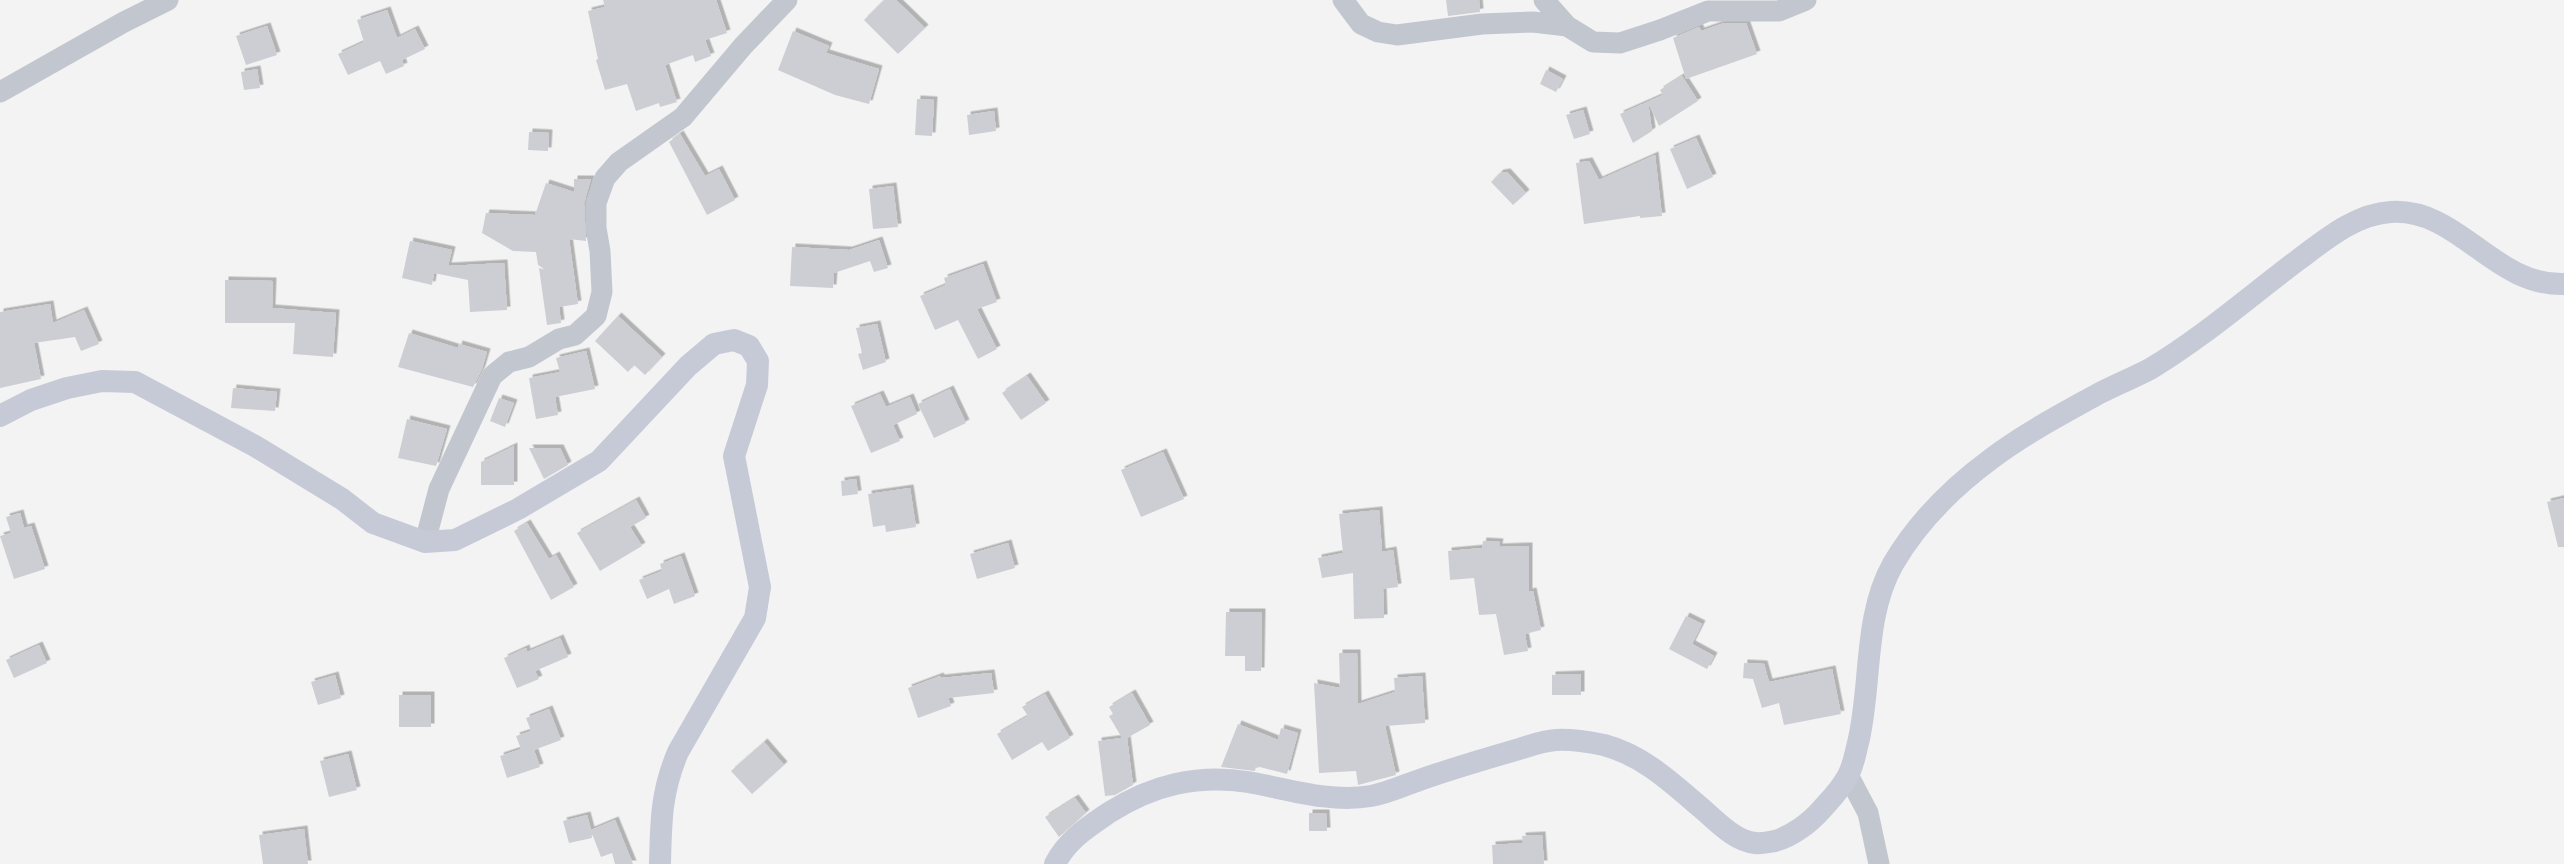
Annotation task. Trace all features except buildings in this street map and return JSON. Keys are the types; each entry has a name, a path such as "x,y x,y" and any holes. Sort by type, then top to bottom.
{"main road":[{"path":"1055,864 1068,842 1084,830 1119,807 1165,785 1195,780 1220,779 1249,782 1300,793 1338,797 1370,796 1462,766 1558,740 1600,744 1620,750 1644,762 1731,833 1754,844 1777,840 1797,830 1816,815 1848,777 1866,700 1877,609 1891,568 1914,534 1950,492 1992,457 2100,393 2150,368 2324,240 2363,219 2386,212 2410,213 2432,219 2451,228 2476,249 2507,270 2551,285 2564,284"},
{"path":"0,416 31,400 67,388 102,381 135,382 256,446 342,499 373,523 425,542 455,540 518,509 599,461 688,366 714,344 734,340 749,346 758,361 757,385 734,456 760,587 755,618 678,752 669,773 661,807 660,864"}],"street":[{"path":"0,92 124,22 168,0"},
{"path":"425,542 439,489 492,376 509,362 529,357 559,339 575,334 596,316 602,292 600,251 596,228 596,203 605,178 619,162 683,117 743,46 787,0"},
{"path":"1343,0 1361,24 1378,32 1397,35 1482,24 1533,22 1567,26"},
{"path":"1544,0 1567,26 1593,42 1620,43 1660,30 1708,11 1779,11 1806,0"},
{"path":"1848,777 1868,812 1878,864"}]}
